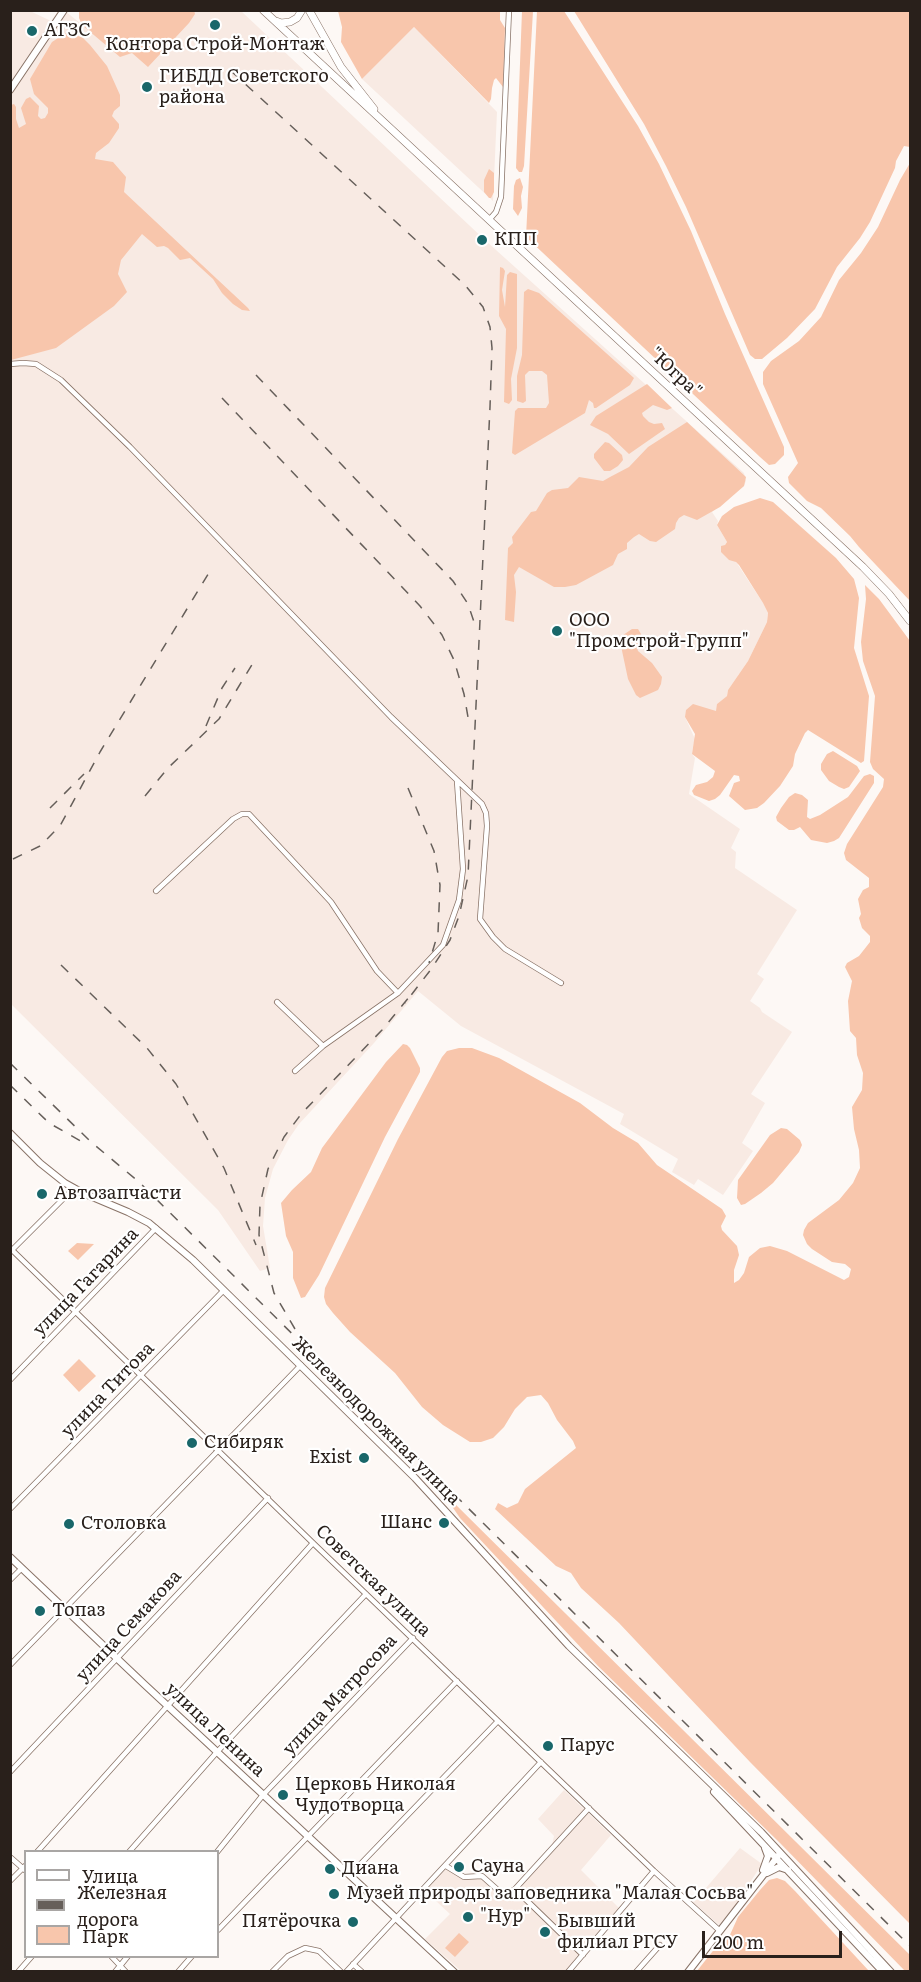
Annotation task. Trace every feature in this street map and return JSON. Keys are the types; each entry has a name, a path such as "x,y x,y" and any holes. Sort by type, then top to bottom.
{"highway":[{"name":"\"Югра\"","path":"262,10 863,567 889,594 910,621"},
{"path":"269,16 278,22 287,23 297,18 302,10"},
{"name":"\"Югра\"","path":"309,10 330,50 352,83 415,152"}],"main road":[{"path":"10,90 64,10"},
{"name":"Железнодорожная улица","path":"10,1133 46,1168 74,1188 156,1227 224,1290 415,1478 569,1647 779,1855"},
{"name":"улица Ленина","path":"10,1557 263,1796 454,1971"},
{"name":"Железнодорожная улица","path":"692,1767 760,1840 779,1855"},
{"path":"758,1881 768,1856 760,1840"},
{"path":"779,1855 792,1873 882,1971"},
{"path":"688,1971 779,1855"},
{"path":"779,1855 891,1971"},
{"path":"758,1881 776,1867 782,1867 792,1873"}],"street":[{"path":"489,221 496,212 501,197 509,10"},
{"path":"10,364 36,364 61,380 130,447 384,710 482,804 486,813 487,826 479,910 482,923 505,949 561,983"},
{"path":"295,1071 323,1046 398,993 443,945 459,900 463,853 457,781"},
{"path":"156,891 233,819 242,814 249,814 331,902 377,971 398,993"},
{"path":"277,1002 323,1046"},
{"path":"11,1250 74,1188"},
{"name":"улица Гагарина","path":"10,1380 156,1227"},
{"name":"Советская улица","path":"11,1250 589,1809 720,1930"},
{"name":"улица Титова","path":"10,1509 224,1290"},
{"path":"10,1665 301,1365"},
{"name":"улица Семакова","path":"10,1772 268,1498"},
{"path":"38,1850 313,1543"},
{"path":"10,1580 22,1568"},
{"path":"130,1850 217,1752 366,1594"},
{"name":"улица Матросова","path":"218,1850 263,1796 413,1638"},
{"path":"219,1929 457,1681"},
{"path":"350,1875 498,1721"},
{"path":"346,1971 541,1762"},
{"path":"446,1866 464,1877 485,1877 504,1893 515,1889 589,1809"},
{"path":"10,1857 24,1868 10,1881"},
{"path":"568,1971 654,1871"},
{"path":"515,1889 583,1955"},
{"path":"636,1971 660,1945"},
{"path":"272,1971 288,1956 305,1948 319,1951 341,1971"},
{"path":"18,1971 30,1958"},
{"path":"113,1958 126,1971"},
{"path":"115,1971 126,1958"},
{"path":"178,1971 190,1958"},
{"path":"353,1964 362,1971"}],"shaded area":[{"path":"10,11 30,11 51,21 58,11 65,11 80,23 89,11 241,11 486,241 744,473 746,481 744,486 712,512 727,542 725,545 768,613 767,622 748,661 728,690 727,696 717,704 717,711 685,717 695,739 692,754 695,758 689,794 740,829 731,848 736,852 735,868 797,910 757,974 764,979 750,1001 792,1032 751,1094 765,1103 742,1143 753,1151 723,1195 698,1179 694,1185 672,1172 678,1159 620,1124 624,1114 461,1026 418,991 374,1043 299,1124 288,1140 273,1169 265,1198 263,1226 270,1268 260,1271 218,1210 11,1004"},
{"path":"414,27 497,112 493,201 362,79"},
{"path":"564,1790 611,1835 581,1870 621,1910 569,1971 461,1971 425,1939 450,1914 423,1889 446,1866 460,1876 480,1876 504,1893 513,1887 552,1845 554,1836 538,1819"},
{"path":"740,1848 762,1864 734,1907 719,1925 692,1901 694,1902"}],"green space":[{"path":"194,10 195,14 148,67 132,53 120,57 82,25 79,11"},
{"path":"338,11 500,11 500,20 505,28 503,87 496,78 489,103 414,27 362,79 341,42 342,27"},
{"path":"522,11 533,11 524,166 522,172 519,172 516,168"},
{"path":"537,11 564,11 638,126 659,164 691,231 784,447 784,455 775,464 769,465 760,457 526,237"},
{"path":"574,11 910,11 910,147 904,146 870,222 837,267 815,309 787,338 762,359 755,359 750,355 666,166 644,124"},
{"path":"66,33 82,37 90,45 107,66 120,95 120,106 112,116 119,124 119,128 109,143 96,153 95,159 113,162 126,177 124,192 250,311 242,310 233,304 213,279 190,258 180,260 168,248 157,247 142,234 121,260 118,274 127,292 114,306 56,348 11,360 11,105 14,104 16,107 19,128 26,124 21,108 26,99 30,97 39,106 38,116 41,119 45,118 48,108 34,94 30,79 52,42"},
{"path":"910,163 910,601 850,536 821,508 807,501 789,483 788,477 798,463 763,384 763,372 771,361 799,341 821,317 839,280 878,227"},
{"path":"489,169 494,173 494,192 491,198 484,192 484,180"},
{"path":"520,178 523,187 522,208 518,216 513,209 514,186 516,180"},
{"path":"500,267 505,271 502,290 505,307 507,275 510,272 517,274 517,348 511,379 512,400 509,404 504,402 506,329 499,316"},
{"path":"528,289 539,293 634,378 630,385 596,408 589,400 585,413 515,455 512,453 515,411 518,408 546,408 549,403 547,375 542,371 529,371 525,375 526,401 523,403 517,401 517,376 522,355 524,292"},
{"path":"647,384 672,408 667,410 653,405 642,413 649,422 662,423 665,429 629,454 608,434 590,425 596,416"},
{"path":"687,422 746,477 744,486 720,507 697,520 684,515 679,518 675,529 656,542 639,534 627,543 627,549 618,554 613,565 576,585 554,587 519,567 514,575 516,592 514,622 505,620 508,548 513,543 512,537 531,512 536,511 547,493 568,488 579,477 603,481 629,467 648,447"},
{"path":"605,442 622,455 623,460 610,471 604,471 594,458 594,454"},
{"path":"760,498 773,502 836,558 854,579 859,598 854,648 869,696 864,761 861,763 808,730 795,754 793,766 780,786 757,808 745,810 729,796 734,783 740,781 739,776 734,775 715,799 709,801 694,795 692,791 696,785 707,782 713,777 715,771 692,754 695,734 685,717 686,710 693,704 716,711 717,704 727,696 728,690 748,661 767,622 768,613 739,565 729,560 721,552 721,546 727,542 717,525 722,516 734,507"},
{"path":"865,585 879,599 910,641 910,1924 750,1762 619,1623 581,1588 571,1573 556,1566 495,1509 498,1503 507,1508 518,1503 525,1489 576,1448 541,1395 527,1397 493,1438 481,1442 470,1442 443,1425 422,1407 395,1373 350,1332 333,1313 324,1297 325,1288 398,1139 442,1057 447,1051 459,1048 472,1048 499,1058 580,1103 613,1128 638,1143 657,1165 722,1209 726,1216 721,1226 722,1230 737,1246 739,1255 734,1270 734,1283 744,1273 749,1257 760,1248 770,1246 787,1251 844,1280 849,1277 851,1269 845,1264 832,1262 812,1249 803,1235 808,1223 839,1200 853,1183 860,1168 852,1107 862,1090 863,1073 857,1055 856,1038 850,1031 848,1001 852,981 845,967 847,963 859,956 870,942 870,936 862,928 859,918 861,914 858,899 863,890 869,887 869,878 846,860 844,853 847,844 883,787 884,779 873,769 870,762 875,696 863,661 861,642 866,599"},
{"path":"632,629 638,629 641,634 638,651 652,663 662,677 658,690 640,698 628,679 621,646 623,635"},
{"path":"833,751 857,766 860,771 849,787 844,789 829,781 821,770 821,764 827,754"},
{"path":"870,774 874,776 874,783 839,838 834,841 827,843 811,840 800,827 789,830 777,821 776,817 781,808 795,793 808,800 807,817 810,819 848,797 864,776"},
{"path":"403,1044 410,1048 420,1072 385,1137 319,1275 305,1297 301,1298 293,1278 293,1252 286,1236 281,1203 311,1172 322,1148 386,1062"},
{"path":"781,1128 787,1129 800,1140 802,1145 799,1152 773,1183 741,1205 737,1198 738,1180 770,1135"},
{"path":"77,1243 94,1244 78,1260 68,1251"},
{"path":"79,1359 96,1376 79,1392 63,1375"},
{"path":"450,1499 910,1955 910,1971 905,1971 780,1843 598,1666 460,1518 449,1502"},
{"path":"777,1878 785,1881 795,1891 869,1971 697,1971 716,1947 729,1937 738,1917 760,1890 769,1880"},
{"path":"459,1933 469,1942 455,1957 445,1948"}],"railway":[{"path":"231,71 465,285 483,307 490,327 492,348 490,407 468,876 459,916 450,940 405,1003"},
{"path":"256,375 453,581 468,604 476,628"},
{"path":"222,398 420,606 434,624 454,660 464,694 469,723"},
{"path":"13,859 40,846 60,826 100,752 210,571"},
{"path":"145,796 168,768 219,719 253,663"},
{"path":"206,726 222,688 235,668"},
{"path":"50,808 84,774"},
{"path":"408,788 434,851 440,885 438,933 429,963"},
{"path":"61,965 147,1048 176,1084 224,1168 256,1245"},
{"path":"295,1329 274,1293 259,1235 260,1205 268,1169 284,1137 302,1113 382,1030 410,996"},
{"path":"10,1063 91,1142 139,1182 910,1946"},
{"path":"10,1085 49,1123 86,1144"}],"place":[{"name":"Контора Строй-Монтаж","path":"215,25"},
{"name":"АГЗС","path":"32,31"},
{"name":"ГИБДД Советского района","path":"147,87"},
{"name":"КПП","path":"482,240"},
{"name":"ООО \"Промстрой-Групп\"","path":"557,631"},
{"name":"Автозапчасти","path":"42,1194"},
{"name":"Сибиряк","path":"192,1443"},
{"name":"Exist","path":"364,1458"},
{"name":"Шанс","path":"444,1523"},
{"name":"Столовка","path":"69,1524"},
{"name":"Топаз","path":"40,1611"},
{"name":"Парус","path":"548,1746"},
{"name":"Церковь Николая Чудотворца","path":"283,1795"},
{"name":"Сауна","path":"459,1867"},
{"name":"Диана","path":"330,1869"},
{"name":"Музей природы заповедника \"Малая Сосьва\"","path":"334,1894"},
{"name":"\"Нур\"","path":"468,1917"},
{"name":"Пятёрочка","path":"353,1922"},
{"name":"Бывший филиал РГСУ","path":"545,1932"}]}
